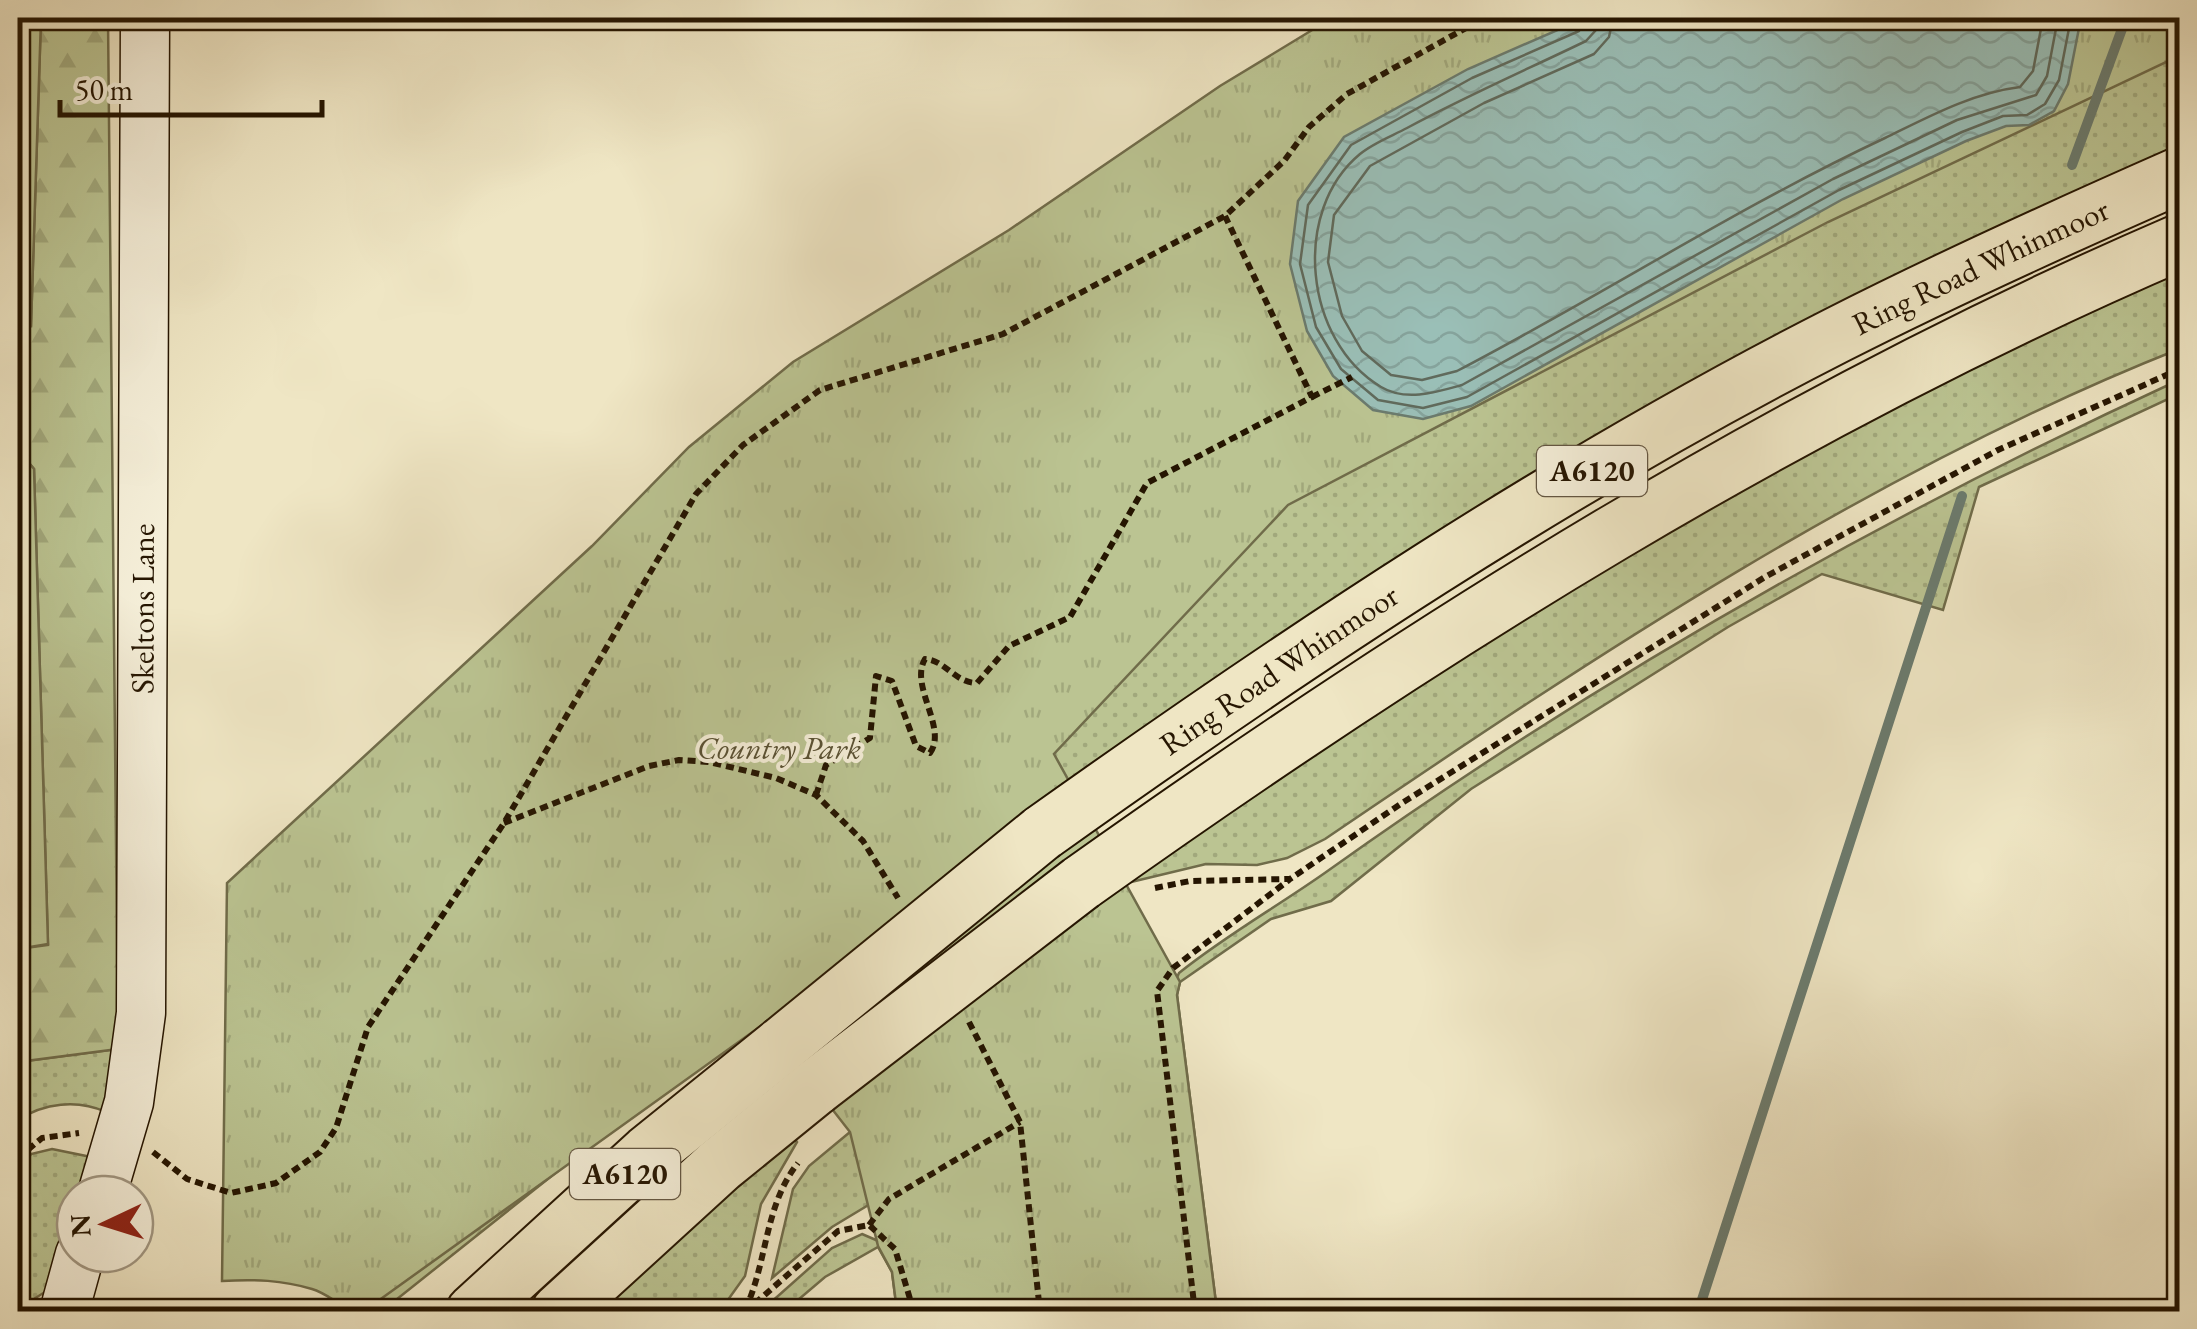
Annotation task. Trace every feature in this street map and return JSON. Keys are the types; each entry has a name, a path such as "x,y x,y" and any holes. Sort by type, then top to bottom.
{"highway":[{"name":"Ring Road Whinmoor","path":"474,1312 648,1153 1042,833 1195,724 1425,573 1682,418 1854,326 2180,175"},
{"name":"Ring Road Whinmoor","path":"558,1312 720,1164 1081,883 1435,639 1637,516 1968,338 2180,242"}],"street":[{"name":"Skeltons Lane","path":"108,1174 129,1102 142,1013 145,18"},
{"path":"64,1312 74,1274"}],"path":[{"path":"140,1144 187,1179 231,1193 276,1183 320,1152 336,1128 368,1027 504,823 696,494 742,445 820,390 1003,334 1225,216 1273,172 1309,127 1347,94 1484,18"},
{"path":"1225,216 1312,397"},
{"path":"1195,1312 1157,991 1173,968 1290,879 1402,803 1765,577 1998,450 2180,369"},
{"path":"816,795 826,765 870,738 876,676 892,681 916,746 930,752 934,742 921,674 925,659 934,660 955,678 977,684 1008,646 1070,617 1147,483 1352,377"},
{"path":"504,823 603,780 679,760 709,762 776,778 816,795 863,841 905,910"},
{"path":"1142,892 1190,880 1290,879"},
{"path":"963,1011 1020,1122 1040,1312"},
{"path":"744,1312 838,1231 869,1225 890,1199 1020,1122"},
{"path":"18,1158 42,1138 88,1134"},
{"path":"744,1312 760,1271 775,1202 800,1161"},
{"path":"869,1225 895,1249 914,1312"}],"green space":[{"path":"18,18 41,18 31,326 18,321"},
{"path":"41,18 108,18 118,1049 18,1062 18,949 48,945 34,469 18,450 18,321 31,325"},
{"name":"Country Park","path":"1332,18 2179,18 2179,56 1828,222 1288,505 1054,754 1180,982 1177,995 1217,1311 897,1311 892,1272 878,1246 850,1132 765,1023 364,1311 301,1286 222,1281 227,883 592,546 689,447 793,362 1009,230 1220,86"},
{"path":"1506,18 2179,18 2179,156 1031,818 829,774"},
{"path":"2179,263 2179,349 2066,397 1955,451 1739,570 1530,702 1325,839 1287,858 1257,865 1206,864 1127,883 1238,797 1660,525"},
{"path":"2179,380 2179,394 1979,487 1943,610 1822,574 1728,627 1471,789 1331,901 1271,919 1180,982 1177,995 1217,1311 1175,982 1179,973 1430,799 1637,667 1849,545"},
{"path":"18,450 34,469 48,944 18,949"},
{"path":"118,1049 106,1112 84,1105 61,1105 18,1120 18,1062"},
{"path":"1006,1122 832,1227 772,1278 793,1189 809,1166 850,1132"},
{"path":"558,1133 583,1151 382,1311 333,1312"},
{"path":"792,1135 797,1142 761,1204 745,1276 720,1311 592,1312"},
{"path":"52,1149 96,1158 90,1174 55,1174 55,1265 45,1292 18,1309 18,1175 31,1154"},
{"path":"862,1234 883,1243 894,1271 897,1311 892,1272 878,1247 825,1277 785,1311 760,1312 832,1248"}],"water":[{"path":"1585,18 2081,18 2068,84 2054,111 2029,125 2006,126 1966,141 1843,199 1471,406 1423,419 1373,410 1333,376 1307,331 1290,264 1298,201 1344,137 1468,69"}],"waterway":[{"path":"2072,165 2126,18"},
{"path":"1698,1312 1962,496"}]}
